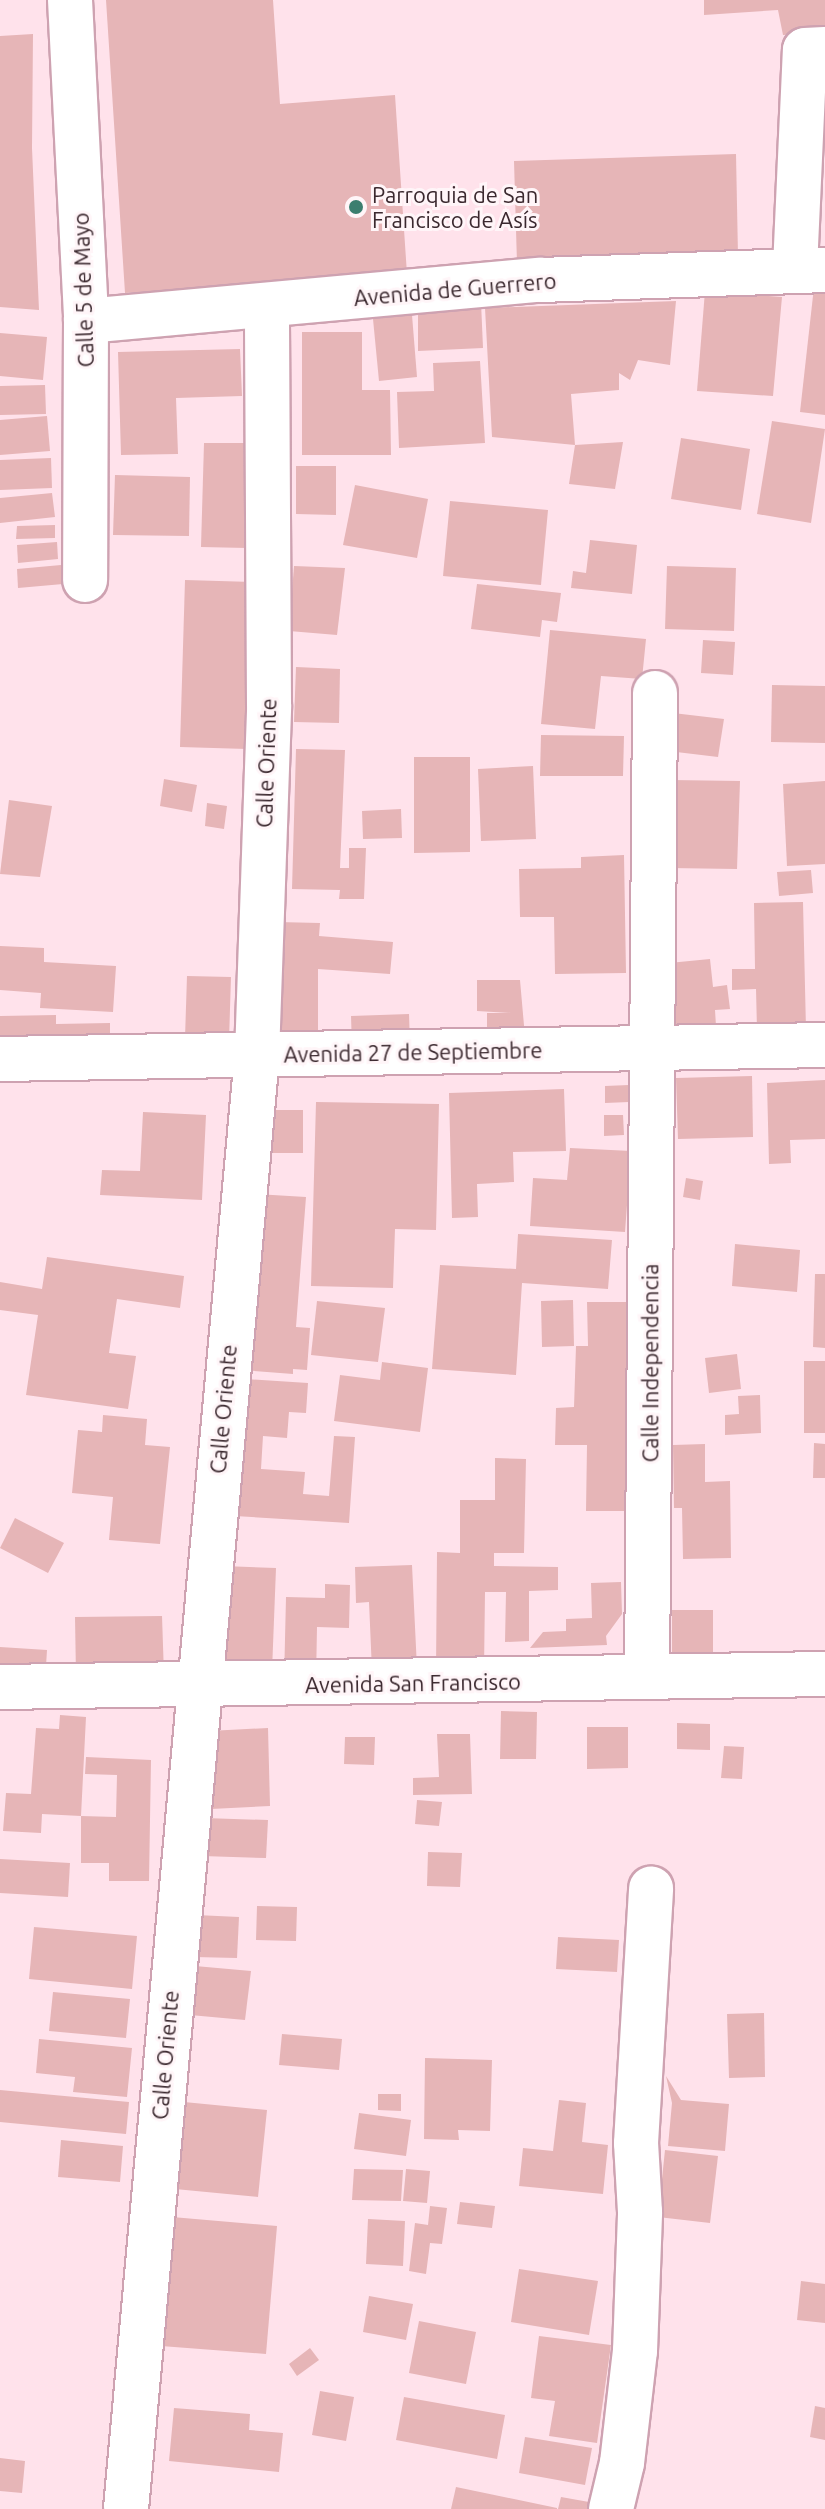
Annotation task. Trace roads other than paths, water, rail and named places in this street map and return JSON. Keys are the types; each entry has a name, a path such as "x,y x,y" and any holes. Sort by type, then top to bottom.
{"street":[{"name":"Calle 5 de Mayo","path":"70,0 86,321 85,580"},
{"path":"810,269 805,50 825,49"},
{"name":"Avenida de Guerrero","path":"86,321 540,280 810,269"},
{"name":"Calle Oriente","path":"126,2509 196,1688 257,1055 269,705 267,307"},
{"name":"Calle Independencia","path":"647,1677 655,693"},
{"name":"Avenida 27 de Septiembre","path":"0,1059 825,1045"},
{"name":"Avenida San Francisco","path":"0,1687 196,1688 825,1674"},
{"path":"611,2509 635,2351 640,2212 636,2143 651,1888"}],"place":[{"name":"Parroquia de San Francisco de Asís","path":"356,207"}]}
